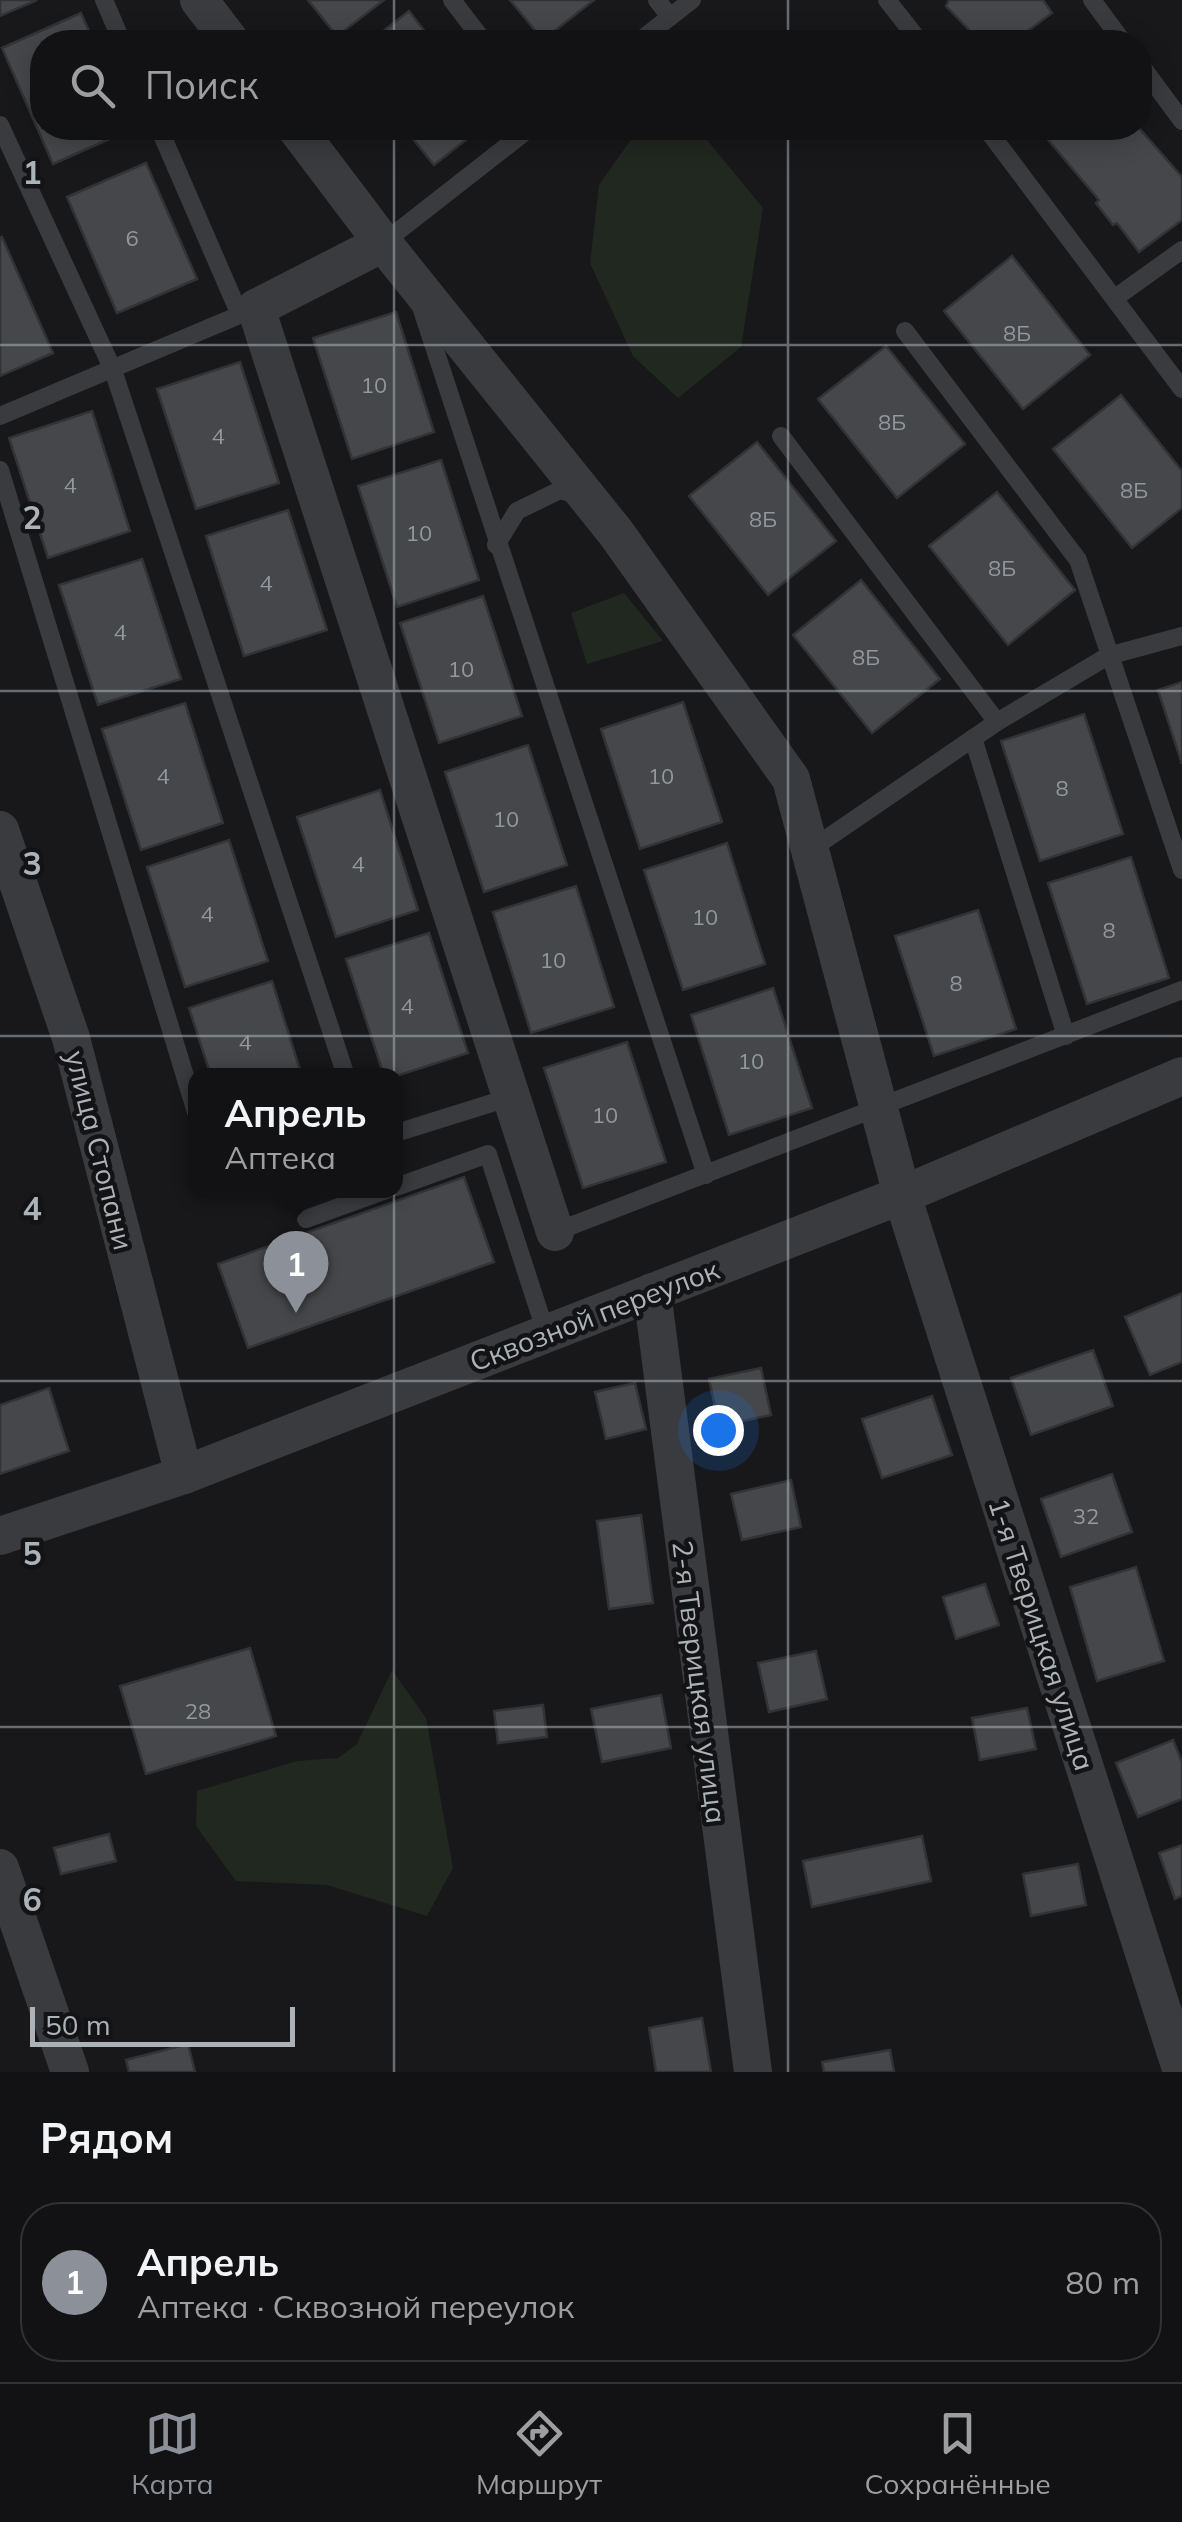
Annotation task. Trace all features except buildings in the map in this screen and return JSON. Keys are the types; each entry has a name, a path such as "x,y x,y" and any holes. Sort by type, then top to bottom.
{"street":[{"path":"199,0 222,30"},
{"name":"1-я Тверицкая улица","path":"305,140 589,499 791,779 902,1195 1182,2072"},
{"path":"383,243 248,312 554,1232"},
{"name":"улица Стопани","path":"0,830 72,1038 184,1475"},
{"name":"Сквозной переулок","path":"0,1536 184,1475 902,1195 1182,1076"},
{"name":"2-я Тверицкая улица","path":"652,1292 753,2072"},
{"path":"0,1868 70,2072"}],"lane":[{"path":"104,0 117,30"},
{"path":"452,0 475,30"},
{"path":"657,0 670,17"},
{"path":"653,30 692,0"},
{"path":"886,0 910,30"},
{"path":"1092,0 1114,30"},
{"path":"1152,81 1182,122"},
{"path":"0,125 113,370 343,1068"},
{"path":"0,416 248,312 165,140"},
{"path":"383,243 515,140"},
{"path":"995,140 1182,389"},
{"path":"1116,298 1182,250"},
{"path":"412,278 496,545 706,1175"},
{"path":"905,331 1078,560 1182,870"},
{"path":"782,436 997,722"},
{"path":"0,470 188,1086"},
{"path":"496,545 518,510 560,490 589,499"},
{"path":"810,850 997,722 1108,656 1182,636"},
{"path":"973,738 1066,1036"},
{"path":"554,1232 880,1110 1182,990"},
{"path":"403,1131 511,1097"},
{"path":"403,1184 488,1154 546,1334"},
{"path":"306,1219 364,1198"}],"shaded area":[{"path":"631,140 707,140 763,208 741,347 678,398 633,356 590,263 599,185"},
{"path":"624,593 663,641 587,664 571,613"},
{"path":"392,1670 426,1718 453,1868 427,1916 327,1885 236,1881 196,1826 197,1791 297,1761 338,1758 357,1744"}],"place":[{"name":"Апрель","path":"296,1313"}]}
